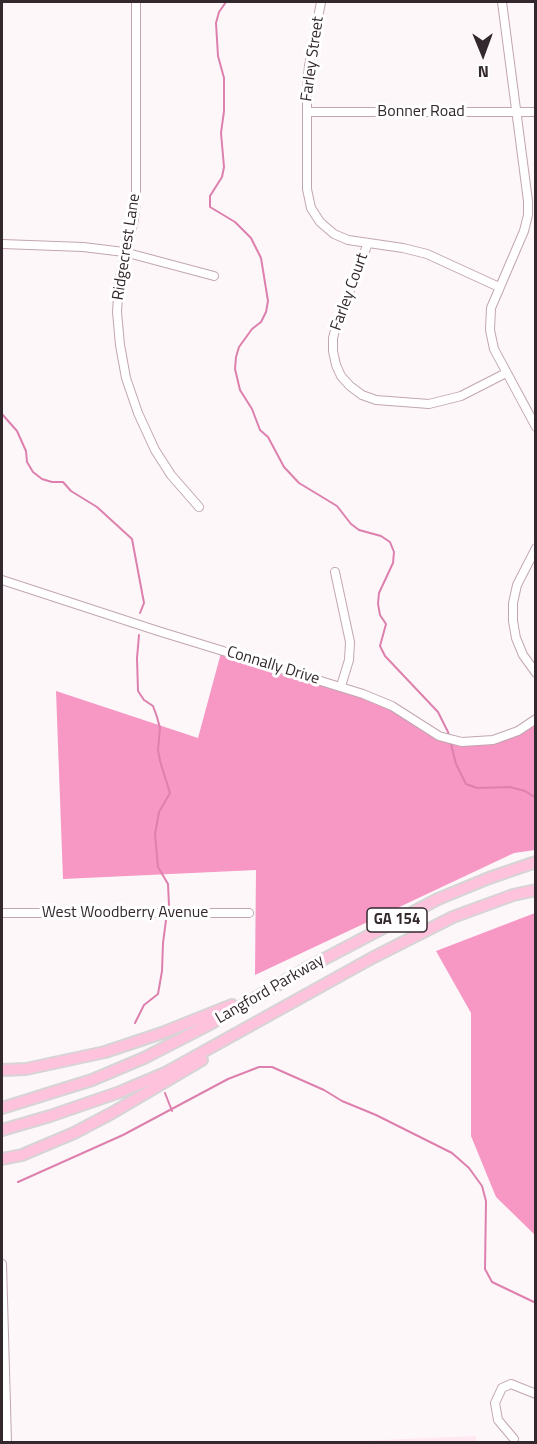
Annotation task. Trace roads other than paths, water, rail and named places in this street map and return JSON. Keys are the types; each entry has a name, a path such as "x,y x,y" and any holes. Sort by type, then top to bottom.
{"highway":[{"name":"Langford Parkway","path":"2,1108 92,1080 126,1066 210,1024 357,941 438,899 536,862"},
{"name":"Langford Parkway","path":"2,1130 120,1092 165,1073 372,958 453,917 513,895 536,890"},
{"path":"2,1070 26,1069 105,1052 162,1033 265,992"},
{"path":"2,1160 34,1150 112,1113 185,1071 248,1028"}],"street":[{"name":"Ridgecrest Lane","path":"136,2 136,200 134,219 124,252 119,281 117,312 120,345 126,378 155,450 171,475 199,507"},
{"name":"Farley Street","path":"307,152 306,112 309,66 321,2"},
{"path":"502,2 528,215 524,231 491,308 490,330 494,349 533,417 536,427"},
{"name":"Bonner Road","path":"306,112 536,112"},
{"name":"Farley Court","path":"307,152 308,199 320,222 334,234 348,240 427,254 499,287"},
{"name":"Farley Court","path":"368,243 333,338 336,364 341,376 350,386 362,395 376,400 429,404 461,396 506,373"},
{"path":"2,244 83,247 124,252 214,276"},
{"path":"536,548 518,585 513,603 516,638 523,655 536,673"},
{"path":"334,572 350,642 349,660 341,686"},
{"name":"Connally Drive","path":"2,580 301,676 341,686 392,706 440,736 462,742 493,740 507,736 536,719"},
{"name":"West Woodberry Avenue","path":"2,913 249,913"},
{"path":"2,1264 7,1443"},
{"path":"514,1439 498,1420 495,1403 502,1388 511,1384 536,1394"}],"waterway":[{"path":"226,2 219,12 216,23 218,56 224,78 221,133 224,167 222,177 210,196 210,207 235,222 251,238 261,258 268,301 261,322 252,329 239,347 235,369 240,390 252,409 260,430 268,437 284,467 299,483 337,506 351,524 359,530 381,536 390,542 394,552 393,563 379,593 380,615 386,624 380,646 385,656 438,712 448,732 456,764 466,784 477,788 510,787 525,791 536,798"},
{"path":"2,414 17,431 26,451 27,462 33,472 42,479 63,482 71,491 97,507 132,539 144,603 140,613"},
{"path":"139,635 138,691 144,700 153,706 157,717 160,728 158,750 170,793 159,812 155,834 158,867 168,884 169,905"},
{"path":"135,1023 144,1005 158,994 166,920"},
{"path":"18,1182 123,1135 228,1079 259,1067 272,1067 452,1153 469,1168 482,1186 486,1201 485,1269 492,1282 536,1303"},
{"path":"165,1093 172,1111"}]}
